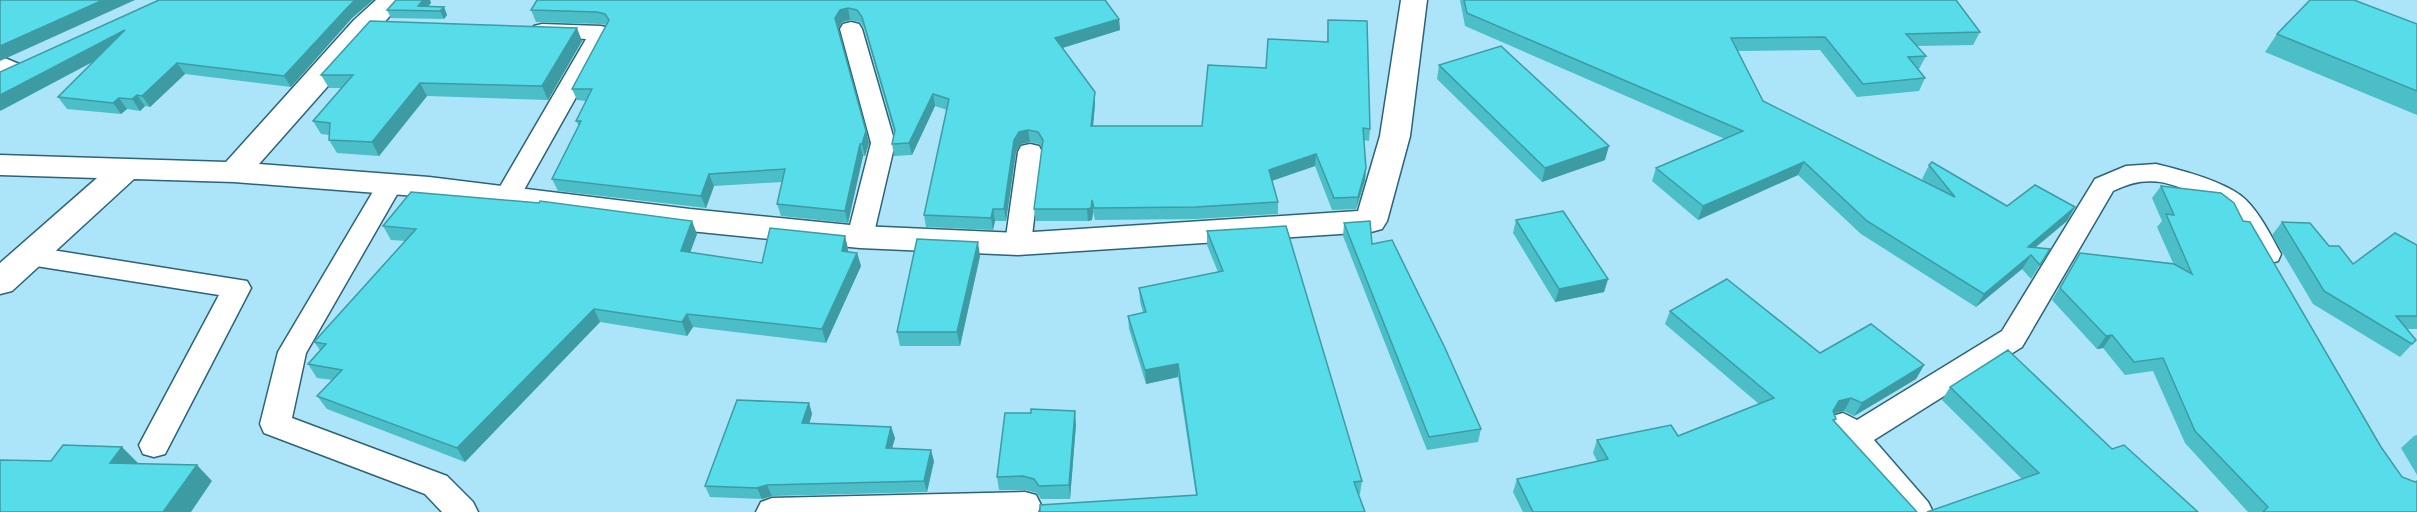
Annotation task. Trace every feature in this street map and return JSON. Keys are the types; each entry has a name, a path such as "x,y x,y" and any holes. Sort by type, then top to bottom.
{"street":[{"path":"0,165 234,172 390,184 690,220 860,237 1018,244 1371,221 1395,136 1414,0"},
{"path":"234,172 364,26 395,13"},
{"path":"0,282 126,169"}],"lane":[{"path":"851,29 884,143 860,237"},
{"path":"507,197 601,33 518,30"},
{"path":"1018,244 1030,153"},
{"path":"1917,512 1849,431 2013,339 2104,185 2126,174 2156,171 2196,184 2235,204 2247,218 2282,278"},
{"path":"390,184 292,352 275,424 436,485 462,512"},
{"path":"27,256 237,288 154,445"},
{"path":"772,512 1025,505"}],"building":[{"path":"0,0 103,0 0,46"},
{"path":"159,0 355,0 284,76 177,63 142,96 137,95 132,99 119,98 113,103 58,97 125,30 0,95 0,72"},
{"path":"396,0 423,0 418,6 444,7 440,11 387,10"},
{"path":"537,0 1105,0 1119,19 1055,38 1095,92 1091,126 1202,126 1208,65 1266,68 1268,39 1328,42 1328,20 1367,21 1370,129 1363,128 1366,168 1358,197 1334,198 1316,154 1269,170 1278,202 1196,207 1094,208 1092,200 1091,208 1087,209 1034,209 1043,140 1038,132 1028,130 1019,132 1014,140 1004,209 993,209 991,218 924,215 949,99 933,94 909,143 892,144 895,130 862,17 857,10 848,8 840,10 835,18 866,131 862,144 860,144 845,211 777,204 785,169 709,174 701,196 552,179 581,121 576,121 592,89 572,89 609,20 605,14 597,12 531,10"},
{"path":"1464,0 1956,0 1980,32 1906,34 1926,56 1908,57 1925,78 1863,84 1825,37 1731,38 1763,101 1955,197 1929,165 1932,162 2007,206 2035,185 2075,207 2028,247 2050,249 2040,265 2031,255 1984,294 1867,221 1804,162 1703,206 1656,168 1743,131 1467,13"},
{"path":"2310,0 2354,0 2417,24 2417,91 2277,34"},
{"path":"370,21 577,28 542,86 420,83 372,142 329,140 330,123 313,121 353,75 321,75"},
{"path":"1501,46 1609,146 1545,168 1439,65"},
{"path":"2161,186 2221,193 2234,203 2243,221 2250,222 2381,447 2402,477 2417,481 2417,512 2263,512 2268,507 2195,431 2163,358 2134,362 2112,335 2106,336 2060,288 2080,253 2174,264 2192,274 2166,214 2174,215"},
{"path":"411,192 539,203 540,201 692,221 681,251 762,263 770,228 845,236 842,251 857,253 822,329 687,314 682,322 594,309 457,448 317,396 342,370 308,364 326,344 314,342 416,229 383,226"},
{"path":"1563,211 1608,279 1559,289 1516,220"},
{"path":"1370,221 1372,244 1392,240 1445,348 1481,429 1429,437 1344,223"},
{"path":"2282,222 2310,223 2329,246 2339,246 2353,264 2395,233 2417,245 2417,316 2396,316 2416,340 2412,344 2324,291"},
{"path":"1286,226 1362,481 1354,482 1365,512 1040,512 1040,505 1197,495 1178,364 1145,370 1128,316 1146,312 1139,288 1223,271 1207,231"},
{"path":"917,239 978,242 957,332 897,332"},
{"path":"1727,279 1820,353 1871,324 1924,365 1862,403 1851,398 1839,401 1833,411 1836,419 1833,420 1917,512 1533,512 1517,479 1608,459 1597,440 1671,425 1678,436 1774,398 1670,311"},
{"path":"2008,350 2112,449 2124,445 2198,512 1927,512 2039,473 1950,387"},
{"path":"737,400 809,403 802,423 891,427 886,448 931,450 924,481 767,485 757,488 705,486"},
{"path":"1031,409 1075,411 1069,485 1039,486 1034,479 1023,476 997,477 1005,413 1031,413"},
{"path":"63,445 122,447 110,463 197,465 163,512 0,512 0,460 51,461"}]}
